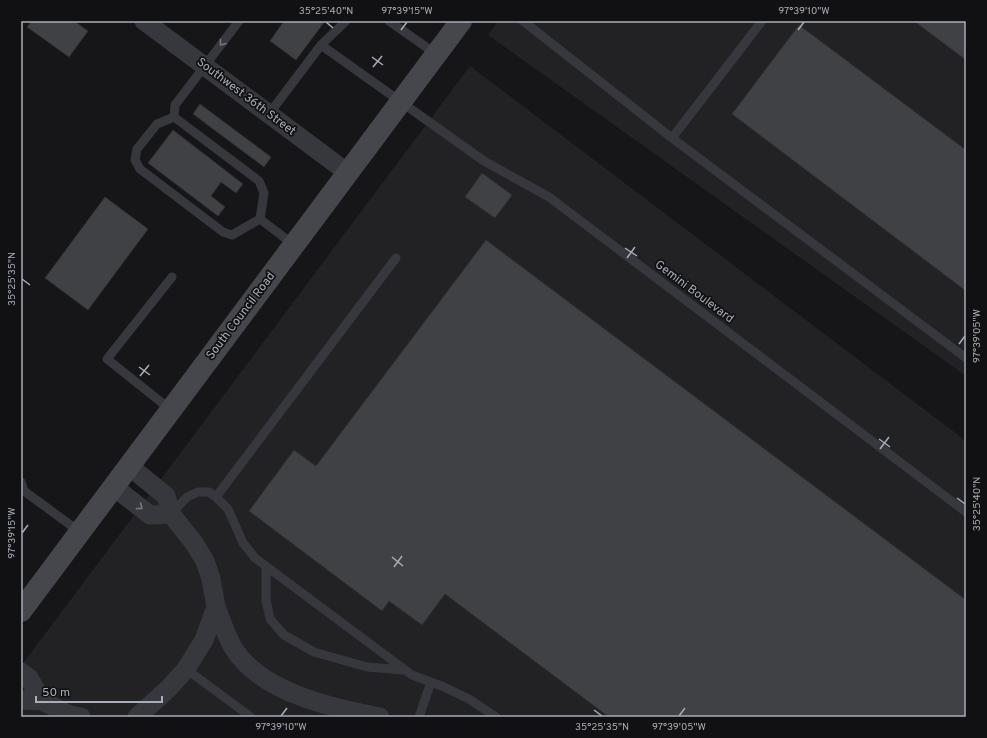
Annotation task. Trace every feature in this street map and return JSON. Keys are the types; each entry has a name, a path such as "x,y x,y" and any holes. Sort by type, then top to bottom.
{"main road":[{"name":"South Council Road","path":"21,611 461,21"}],"street":[{"name":"Southwest 36th Street","path":"154,24 204,66 348,173"},
{"path":"129,466 166,496 171,514 194,543 204,561 211,579 216,607 234,649 249,666 263,677 280,687 310,700 347,711 376,717"},
{"path":"114,487 150,515 171,514"},
{"path":"136,717 169,688 186,669 204,640 216,607"},
{"path":"21,672 29,678 42,701"},
{"path":"21,700 42,701 70,715 81,717"},
{"path":"136,717 142,717"}],"lane":[{"path":"174,117 175,105 239,21"},
{"path":"269,114 321,45 346,21"},
{"path":"389,21 436,54"},
{"path":"523,21 672,138 966,358"},
{"path":"672,138 762,21"},
{"name":"Gemini Boulevard","path":"321,45 484,161 549,197 966,512"},
{"path":"174,117 259,182 264,193 260,219"},
{"path":"174,117 157,124 137,149 135,160 140,169 223,232 232,235 260,219"},
{"path":"260,219 294,245"},
{"path":"216,497 396,258"},
{"path":"171,410 107,359 172,277"},
{"path":"22,489 80,532"},
{"path":"171,514 187,497 198,492 209,492 228,509 243,543 255,558 266,567 412,675 469,699 496,717"},
{"path":"266,567 266,600 270,619 284,635 314,652 367,667 405,670"},
{"path":"186,669 251,717"},
{"path":"419,717 431,682"}],"shaded area":[{"path":"498,21 966,21 966,376 488,35"},
{"path":"470,66 966,441 966,717 21,717 21,666"}],"building":[{"path":"32,21 74,21 88,31 69,57 27,27"},
{"path":"284,21 325,21 296,60 270,41"},
{"path":"914,21 966,21 966,60"},
{"path":"799,25 966,150 966,291 732,114"},
{"path":"200,104 271,157 264,167 193,114"},
{"path":"173,130 243,184 236,193 221,182 211,196 225,207 218,216 148,163"},
{"path":"482,173 512,195 495,218 465,197"},
{"path":"105,197 148,229 88,310 45,278"},
{"path":"486,240 966,600 966,717 609,717 445,594 422,625 389,601 382,611 249,511 294,450 316,466"}]}
